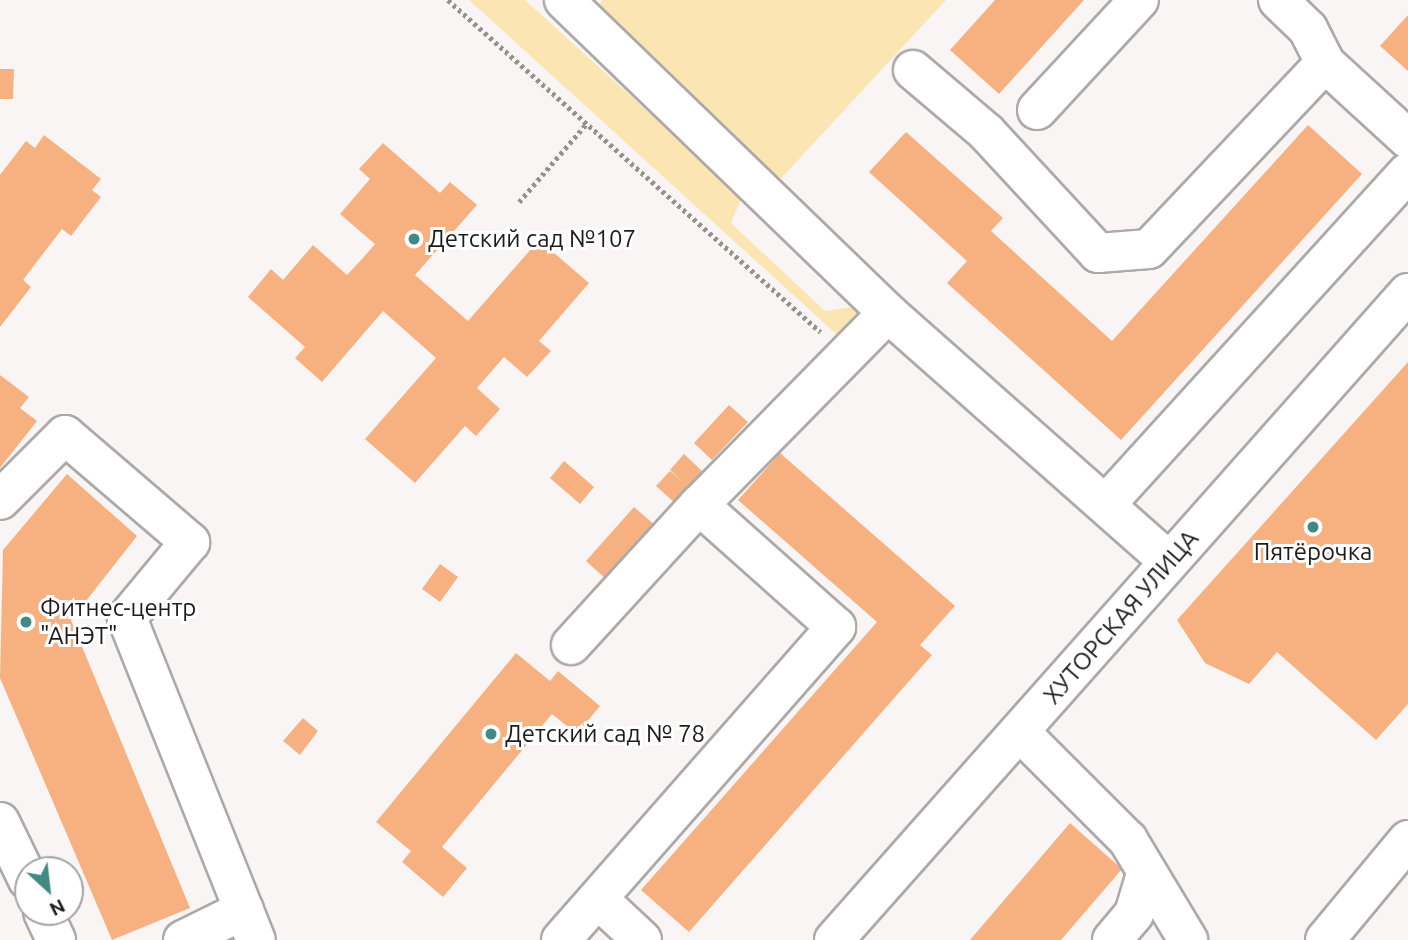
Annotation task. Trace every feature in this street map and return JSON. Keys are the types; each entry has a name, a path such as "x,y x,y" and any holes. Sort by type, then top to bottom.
{"street":[{"path":"1037,110 1139,0"},
{"path":"1278,0 1308,29 1325,63 1408,139"},
{"path":"578,6 888,313 1107,503 1169,562"},
{"path":"914,70 986,132 1098,253 1149,249 1325,63"},
{"path":"1107,503 1408,172"},
{"name":"ХУТОРСКАЯ УЛИЦА","path":"834,940 1408,293"},
{"path":"571,645 699,505 849,358 888,313"},
{"path":"0,500 65,435 190,542 127,618 250,925 183,940"},
{"path":"561,940 836,627 699,505"},
{"path":"1020,732 1128,840 1188,940"},
{"path":"0,822 16,856"},
{"path":"1325,940 1408,840"},
{"path":"1112,940 1134,914 1146,874"},
{"path":"598,899 642,940"}],"path":[{"path":"448,0 849,358"},
{"path":"519,202 587,123"}],"shaded area":[{"path":"469,0 525,0 742,197 731,223 825,311 859,306 867,315 846,343"},
{"path":"602,0 946,0 775,185 596,14"}],"building":[{"path":"995,0 1084,0 999,94 950,50"},
{"path":"1408,15 1408,71 1380,46"},
{"path":"0,69 14,69 13,99 0,99"},
{"path":"1308,125 1362,174 1121,440 947,283 967,261 869,172 906,132 1003,218 991,231 1112,341"},
{"path":"44,135 101,179 92,190 101,197 71,236 62,229 23,280 31,287 0,327 0,175 26,141 35,148"},
{"path":"383,143 440,193 450,182 477,205 415,275 468,321 539,240 589,283 539,341 551,351 527,377 504,357 477,388 500,409 476,436 465,426 415,483 365,439 436,358 383,311 322,382 295,358 305,347 248,297 271,269 283,280 313,245 347,275 362,259 375,244 340,214 370,179 359,169"},
{"path":"1408,362 1408,704 1376,740 1277,652 1249,684 1205,663 1177,620"},
{"path":"0,375 29,397 20,408 37,421 0,468"},
{"path":"729,405 748,422 712,460 694,443"},
{"path":"780,453 955,606 920,645 932,655 689,932 641,890 877,622 738,500"},
{"path":"684,454 704,473 676,504 656,486 670,471 684,483 670,470"},
{"path":"564,461 594,487 580,504 550,478"},
{"path":"67,474 137,536 71,620 190,908 112,940 84,874 84,856 76,856 0,678 3,550"},
{"path":"634,507 656,526 607,580 586,561"},
{"path":"440,564 458,577 440,602 422,589"},
{"path":"516,653 550,681 558,671 600,706 577,734 552,714 442,847 467,868 443,897 402,862 411,851 376,822"},
{"path":"303,718 318,731 300,755 283,741"},
{"path":"1070,823 1122,869 1061,940 970,940"}],"place":[{"name":"Детский сад №107","path":"414,239"},
{"name":"Пятёрочка","path":"1313,527"},
{"name":"Фитнес-центр \"АНЭТ\"","path":"26,622"},
{"name":"Детский сад № 78","path":"491,734"}]}
